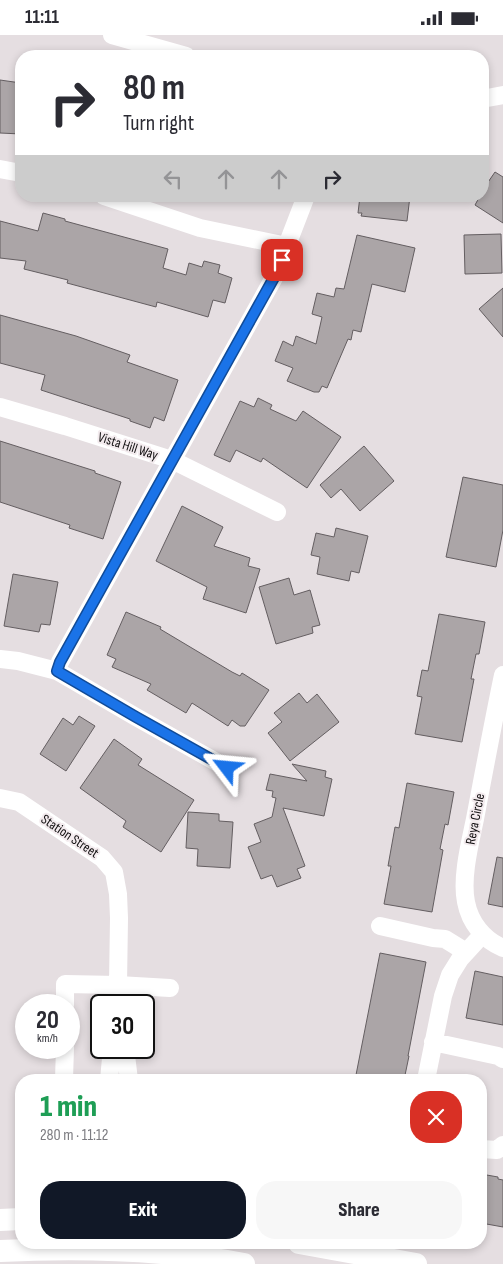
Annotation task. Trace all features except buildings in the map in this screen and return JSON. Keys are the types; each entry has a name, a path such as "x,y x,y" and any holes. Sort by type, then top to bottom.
{"main road":[{"path":"0,1221 15,1220"},
{"path":"0,1251 46,1249"},
{"path":"127,1249 244,1264"},
{"path":"332,1249 416,1264"}],"street":[{"path":"112,35 165,50"},
{"path":"489,98 503,95"},
{"path":"0,169 15,172"},
{"path":"122,202 200,228 287,246"},
{"path":"57,671 60,662 276,274 303,202"},
{"name":"Vista Hill Way","path":"0,407 172,460 277,512"},
{"path":"0,659 18,661 57,671 227,768"},
{"name":"Reya Circle","path":"503,675 468,854 464,885 466,903 472,919 482,935 503,948"},
{"name":"Station Street","path":"0,798 19,802 102,858 114,872 118,894 119,918 117,994"},
{"path":"380,926 445,939 466,952"},
{"path":"427,1074 442,996 450,975 460,959 482,935"},
{"path":"66,994 66,984 170,988"},
{"name":"Station Street","path":"118,985 119,994"},
{"path":"433,1042 498,1056 503,1059"},
{"path":"64,1074 65,1059"},
{"path":"110,1074 111,1059"},
{"path":"126,1059 128,1074"},
{"path":"487,1149 497,1150 503,1145"}],"route":[{"path":"227,768 57,671 60,662 276,274 282,260"}]}
